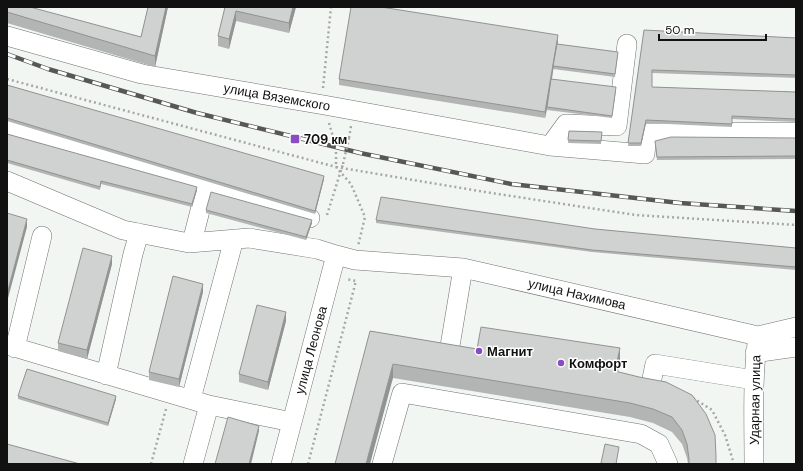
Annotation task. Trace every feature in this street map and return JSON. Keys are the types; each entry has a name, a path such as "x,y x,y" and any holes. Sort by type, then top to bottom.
{"street":[{"name":"улица Вяземского","path":"7,36 142,74 550,146 645,154 647,134 796,132"},
{"path":"550,146 566,124 617,133 627,44"},
{"path":"7,128 310,218"},
{"path":"7,181 123,230 189,243 249,238 317,249 355,260"},
{"path":"192,242 206,187"},
{"path":"106,375 132,254 138,233"},
{"path":"42,236 11,347 209,405 292,422"},
{"path":"191,399 234,239"},
{"name":"улица Леонова","path":"281,464 336,255"},
{"name":"улица Нахимова","path":"355,260 463,268 756,344 796,328"},
{"path":"448,358 463,268"},
{"path":"756,344 796,347"},
{"name":"Ударная улица","path":"754,464 754,380 756,344"},
{"path":"649,393 655,364 754,380"},
{"path":"382,464 402,393 442,393 643,428 658,444 668,464"},
{"path":"193,464 209,405"}],"path":[{"path":"332,7 322,85 324,105 336,147 336,167 351,184 365,217 355,260"},
{"path":"7,79 336,167 390,177 636,214 796,225"},
{"path":"332,199 343,164 349,138"},
{"path":"308,464 356,281"},
{"path":"151,464 170,393"},
{"path":"691,396 712,410 725,435 734,464"}],"building":[{"path":"7,7 30,7 141,37 148,7 166,7 155,56 7,12"},
{"path":"225,7 293,7 289,23 236,11 229,39 218,36"},
{"path":"351,7 381,7 558,35 545,112 339,79"},
{"path":"644,30 796,38 796,75 652,70 652,87 796,92 796,119 732,116 732,124 646,120 641,143 628,143"},
{"path":"557,44 618,52 615,74 553,66"},
{"path":"551,79 616,87 612,116 547,107"},
{"path":"7,85 324,176 315,211 7,118"},
{"path":"569,131 602,132 601,141 568,140"},
{"path":"7,134 197,187 192,204 101,181 100,187 7,160"},
{"path":"671,137 796,138 796,156 657,157 655,141"},
{"path":"211,192 312,220 306,237 206,210"},
{"path":"381,197 595,229 796,248 796,267 592,250 376,220"},
{"path":"7,213 27,219 7,294"},
{"path":"83,248 112,256 87,350 58,343"},
{"path":"173,276 203,284 179,379 149,372"},
{"path":"257,305 286,312 268,382 239,374"},
{"path":"481,327 620,348 615,371 666,382 692,395 706,414 715,435 716,464 689,464 687,444 682,430 672,417 653,409 630,403 393,364 366,464 335,464 370,331 477,349"},
{"path":"27,369 116,396 108,423 18,396"},
{"path":"228,417 259,426 249,464 215,464"},
{"path":"7,444 80,464 7,464"},
{"path":"605,444 619,447 616,464 601,463"}],"railway":[{"path":"7,54 48,69 197,113 360,153 511,184 680,203 796,211"}],"place":[{"name":"709 км","path":"295,139"},
{"name":"Магнит","path":"479,351"},
{"name":"Комфорт","path":"561,363"}]}
